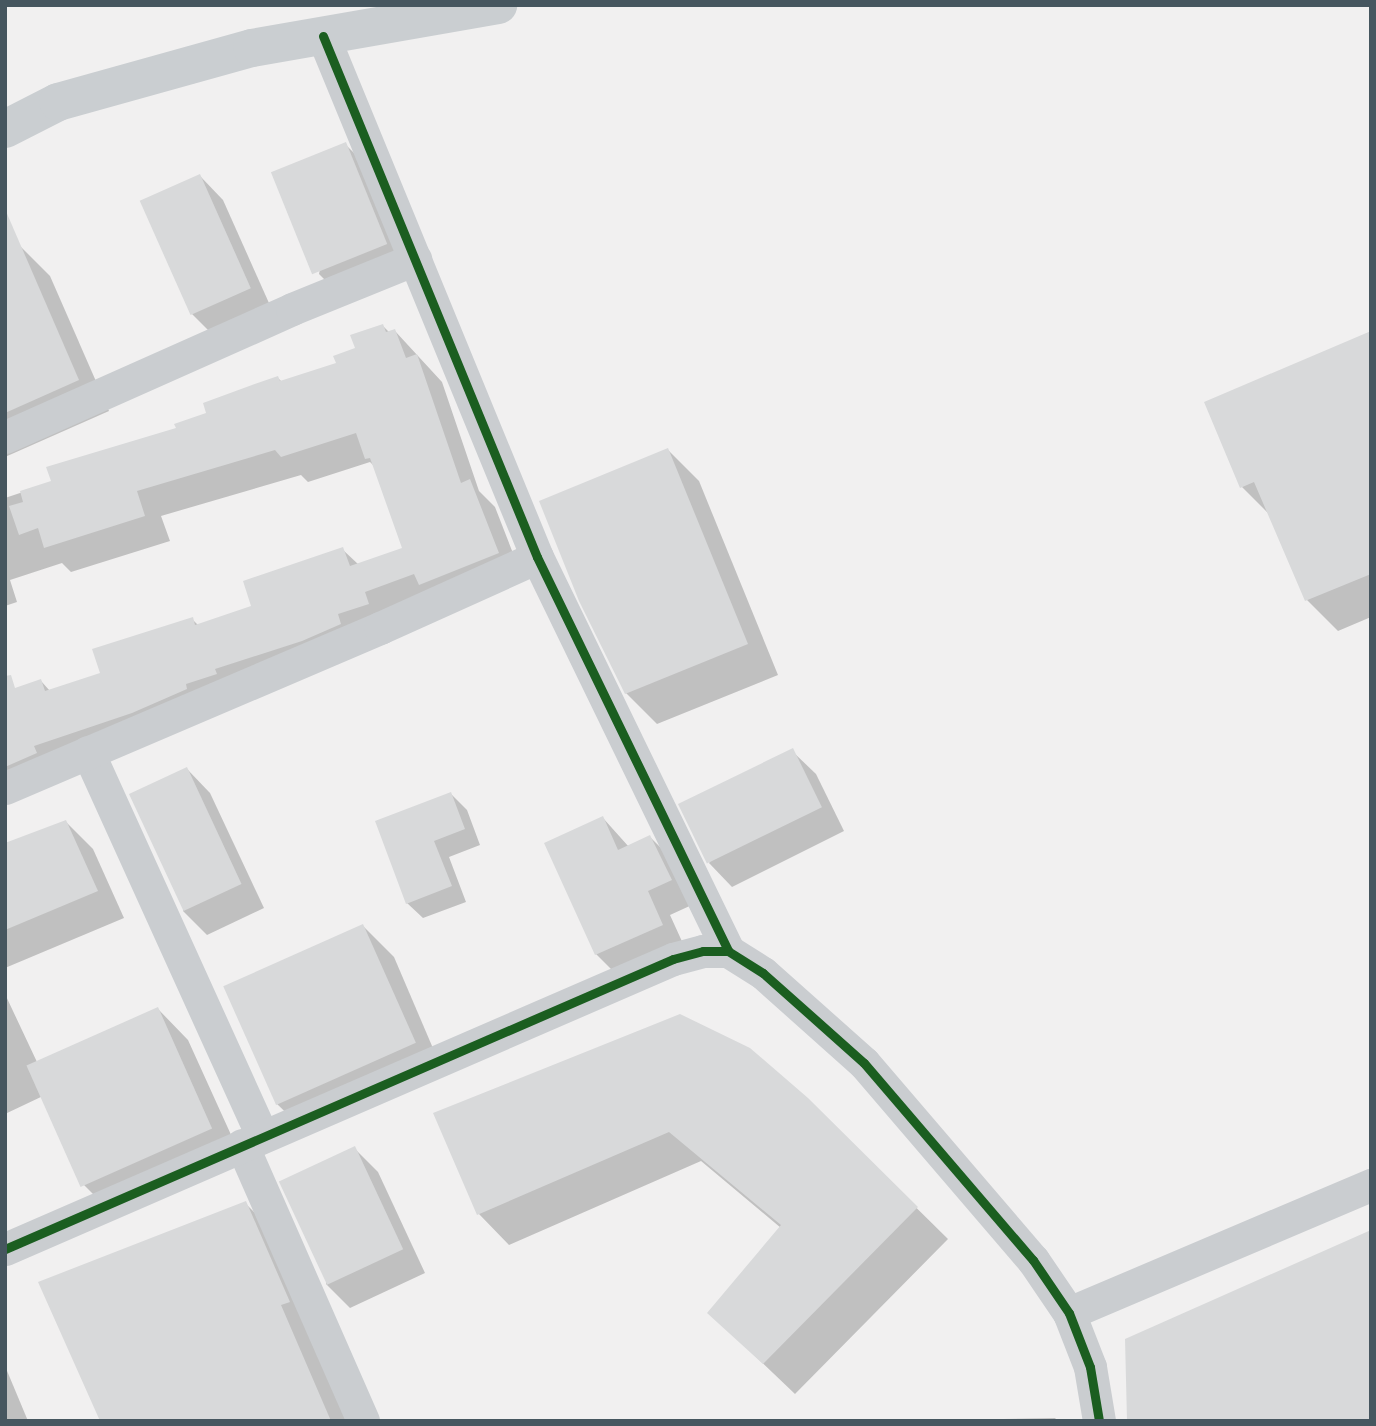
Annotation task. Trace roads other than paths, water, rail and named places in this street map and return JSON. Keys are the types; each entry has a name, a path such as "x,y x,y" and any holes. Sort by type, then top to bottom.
{"street":[{"path":"5,129 58,102 253,48 498,5"},
{"path":"323,36 537,557 729,951 763,973 864,1063 1033,1260 1069,1313 1090,1367 1099,1421"},
{"path":"5,437 292,309 415,259"},
{"path":"5,789 380,628 537,557"},
{"path":"89,752 252,1141 363,1421"},
{"path":"8,1239 252,1141 673,958 704,951 729,951"},
{"path":"1069,1313 1371,1185"}]}
